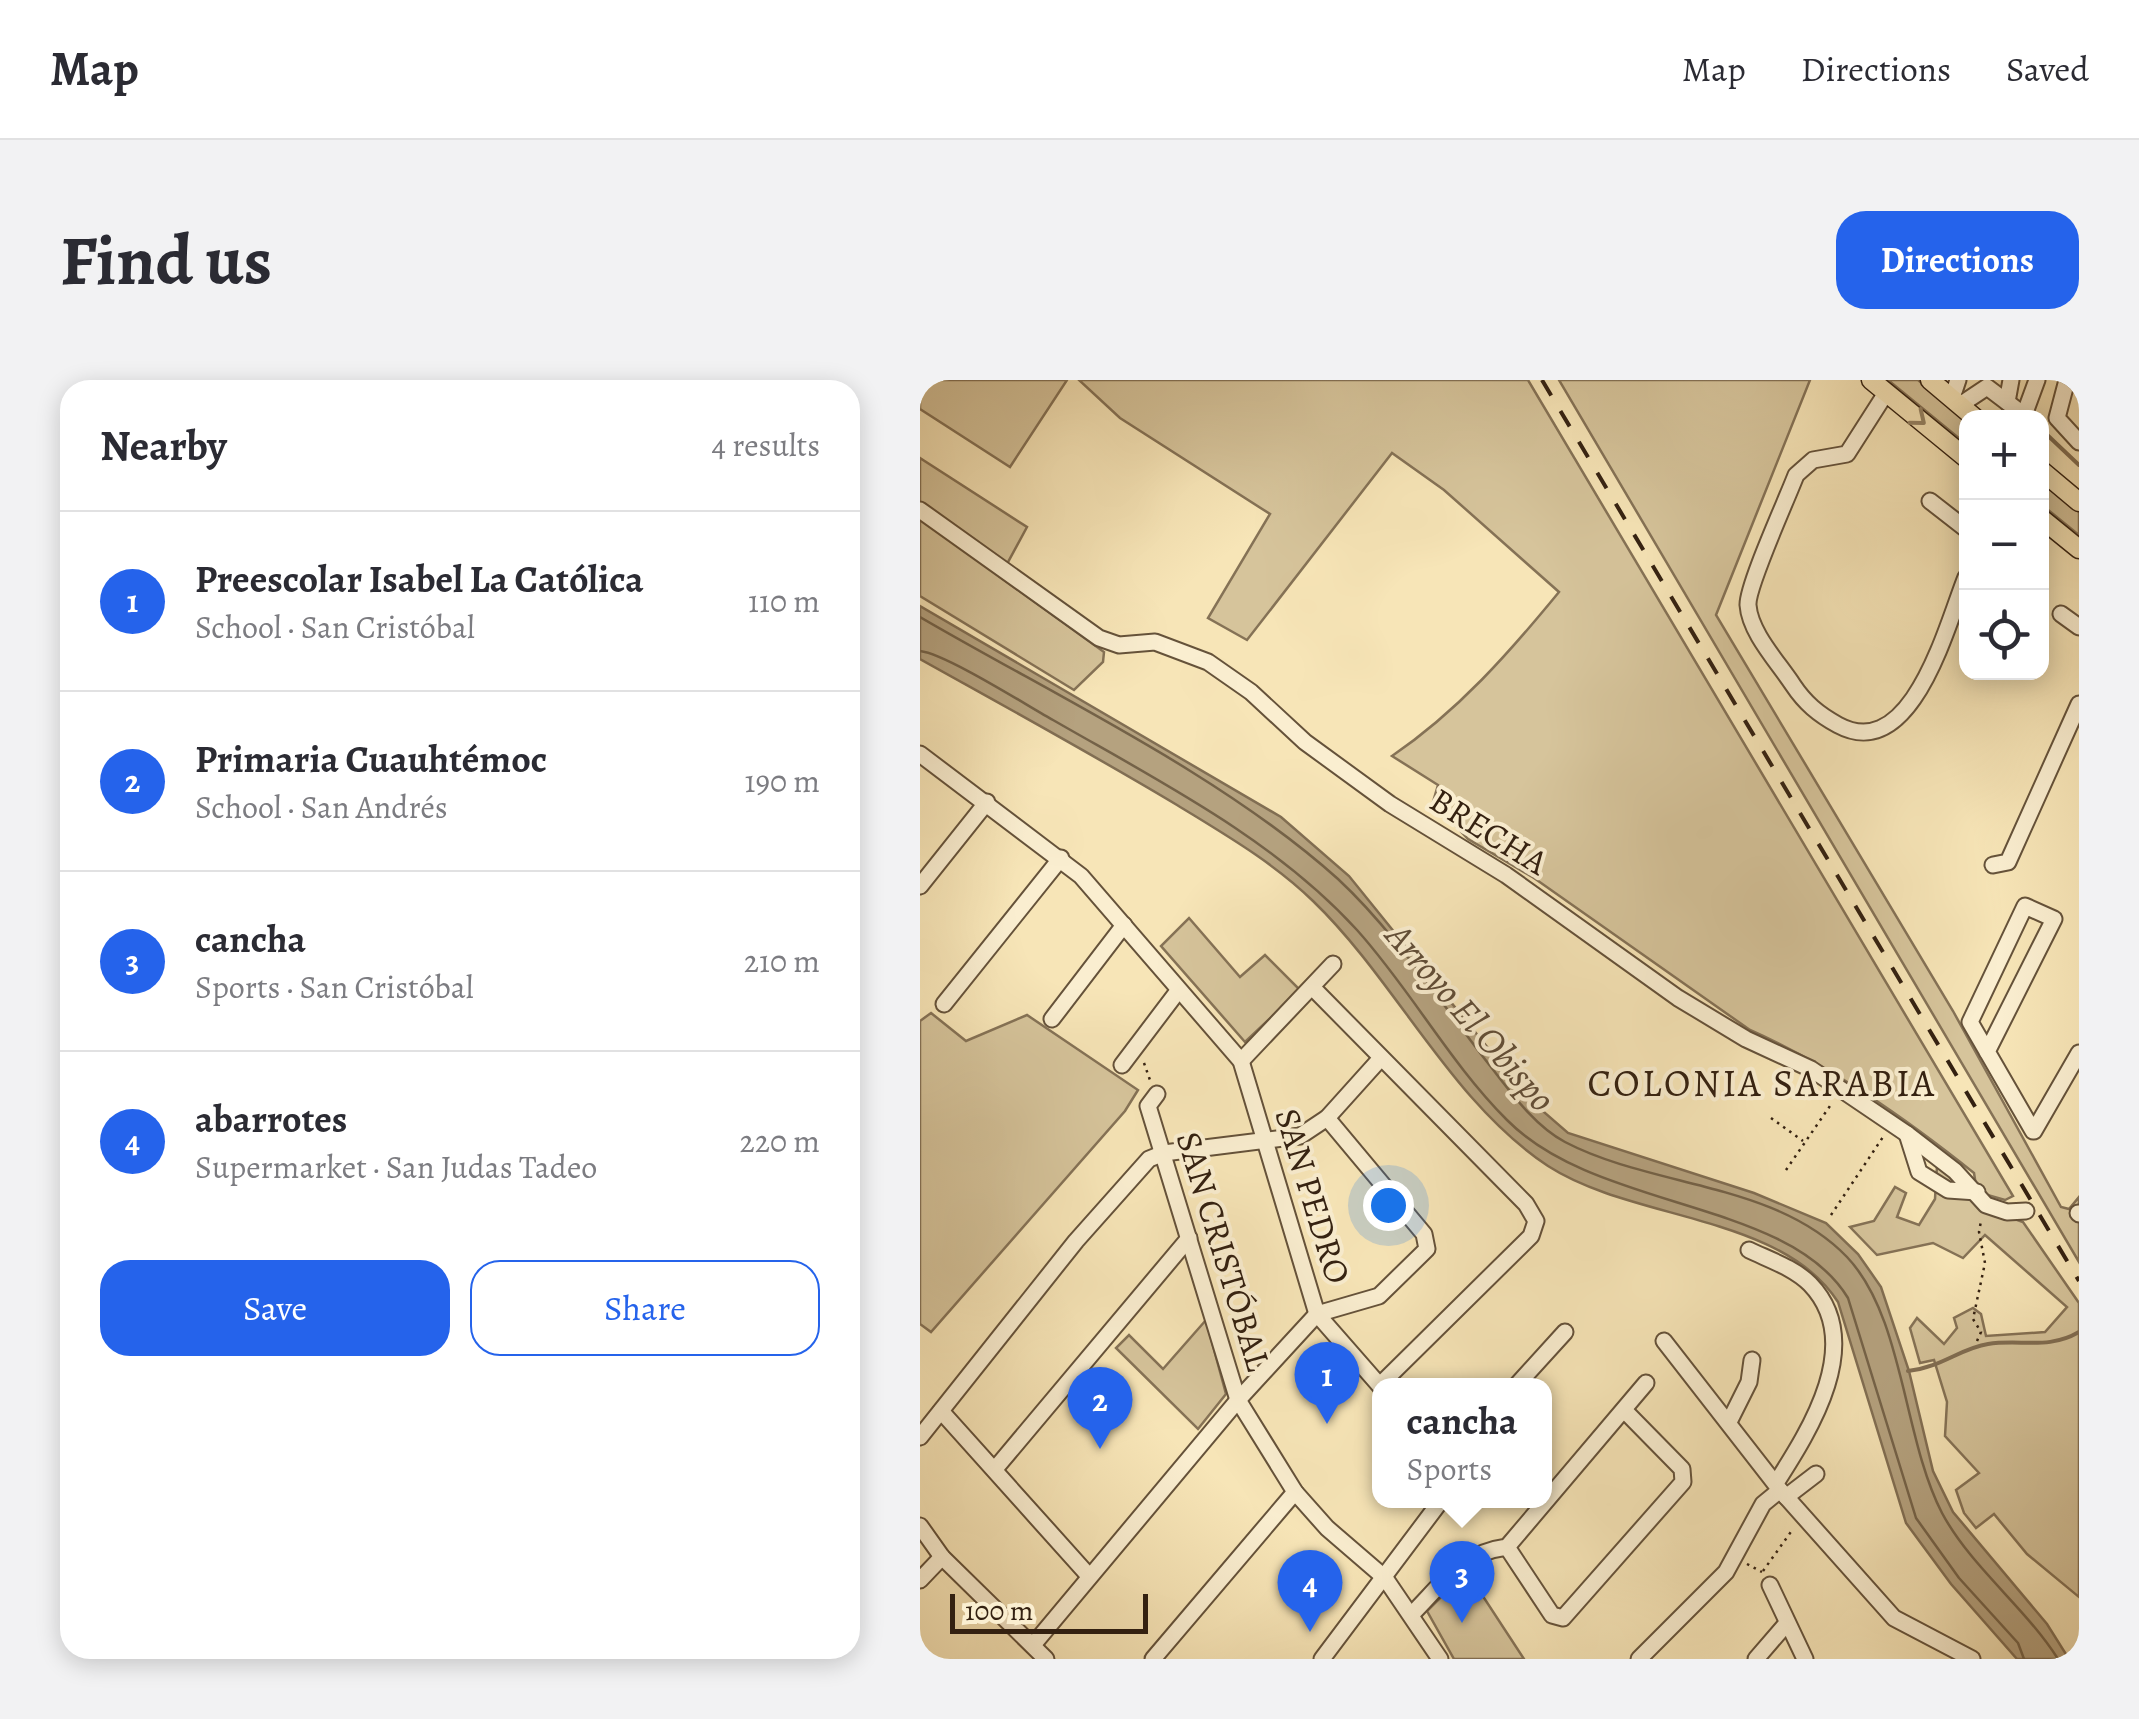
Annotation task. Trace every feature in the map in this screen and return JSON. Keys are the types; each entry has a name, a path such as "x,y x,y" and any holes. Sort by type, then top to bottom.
{"main road":[{"path":"1871,380 1959,452"},
{"path":"1930,380 1957,394"},
{"path":"2049,478 2079,502"},
{"path":"2049,525 2079,549"}],"street":[{"path":"2007,402 2010,380"},
{"path":"2026,410 2037,380"},
{"path":"2067,380 2057,418 2079,442"},
{"path":"1957,394 1987,387 2017,410"},
{"path":"1886,393 1848,454 1813,460 1796,475 1747,602 1754,626 1802,700 1845,729 1867,733 1887,726 1919,693 1961,590"},
{"path":"1930,501 1959,524"},
{"name":"BRECHA","path":"920,510 1099,638 1118,644 1166,645 1232,676 1305,742 1390,804 1506,875 1693,1008 1842,1090 1907,1134 1981,1199"},
{"path":"2061,614 2079,627"},
{"path":"1993,865 2008,862 2079,704"},
{"path":"920,754 1060,858 1124,925 1241,1061 1333,964"},
{"path":"920,886 987,802"},
{"path":"944,1004 1060,858"},
{"path":"1987,1052 2054,919 2026,906 1970,1022 1987,1052 2035,1132 2079,1053"},
{"path":"1052,1019 1124,925"},
{"path":"1312,986 1526,1204 1536,1221 1531,1236 1387,1378"},
{"path":"1122,1064 1178,991"},
{"path":"920,1438 1076,1241 1149,1159 1164,1153 1300,1136 1327,1118 1381,1058"},
{"name":"SAN PEDRO","path":"1241,1061 1317,1314 1374,1378"},
{"name":"SAN CRISTÓBAL","path":"1156,1094 1148,1106 1238,1400 1295,1492 1326,1528 1386,1578 1440,1659"},
{"path":"1032,1645 1238,1400 1317,1314 1379,1296 1424,1254 1428,1244 1327,1118"},
{"path":"1907,1134 1919,1172 1948,1190 1981,1199 2007,1212 2026,1211"},
{"path":"995,1469 1188,1238"},
{"path":"1750,1250 1808,1282 1830,1315 1832,1368 1781,1490"},
{"path":"1523,1378 1565,1332"},
{"path":"1664,1341 1804,1518 1894,1618 1972,1659"},
{"path":"1730,1422 1749,1382 1752,1360"},
{"path":"1552,1494 1646,1382"},
{"path":"1507,1547 1552,1615 1563,1618 1683,1482 1682,1468 1624,1410"},
{"path":"941,1411 1089,1576"},
{"path":"1639,1659 1738,1557 1763,1504 1781,1490 1816,1474"},
{"path":"1153,1659 1295,1492"},
{"path":"1322,1659 1436,1508"},
{"path":"1412,1614 1466,1559 1484,1550 1507,1547 1540,1508"},
{"path":"920,1526 942,1557 1046,1659"},
{"path":"920,1580 942,1557"},
{"path":"1766,1578 1805,1659"},
{"path":"1756,1659 1787,1623"},
{"path":"1333,1644 1343,1659"}],"path":[{"path":"1141,1039 1144,1063 1156,1094"},
{"path":"1786,1170 1842,1090"},
{"path":"1772,1118 1804,1142"},
{"path":"1832,1215 1891,1123"},
{"path":"1977,1341 1980,1332 1973,1319 1985,1263 1978,1232 1981,1199"},
{"path":"1738,1557 1766,1578 1804,1518"}],"shaded area":[{"path":"920,380 1067,380 1010,467 920,409"},
{"path":"1079,380 1528,380 2013,1196 2005,1200 1977,1192 1974,1173 1894,1113 1809,1060 1750,1030 1534,878 1468,839 1433,802 1438,785 1392,756 1439,720 1481,680 1559,592 1444,490 1392,453 1247,640 1208,618 1270,514 1120,418"},
{"path":"1559,380 1810,380 1716,615 1953,1011 2061,1207 2069,1209 2079,1197 2079,1262"},
{"path":"1888,380 1918,380 1959,414 1959,438"},
{"path":"920,458 1027,527 1000,577 1104,652 1103,662 1074,690 920,596"},
{"path":"2049,487 2079,512 2079,535 2049,511"},
{"path":"1189,918 1240,977 1265,955 1300,990 1245,1042 1161,946"},
{"path":"931,1013 966,1041 1027,1015 1138,1090 1125,1111 931,1332 920,1324 920,1021"},
{"path":"1937,1166 1962,1184 1977,1206 2023,1222 2079,1303 2079,1597 2027,1554 1994,1514 1976,1528 1964,1513 1956,1490 1979,1473 1945,1436 1947,1402 1934,1360 1920,1363 1910,1328 1917,1318 1944,1344 1957,1328 1954,1318 1973,1308 1981,1314 1986,1336 2045,1332 2067,1307 1985,1235 1963,1258 1933,1243 1877,1255 1850,1227 1874,1221 1895,1187 1906,1193 1897,1217 1919,1225 1935,1199"},
{"path":"1206,1320 1226,1394 1198,1429 1116,1348 1129,1335 1163,1369"},
{"path":"1461,1577 1473,1581 1524,1659 1454,1659 1427,1611"}],"water":[{"path":"920,606 1281,817 1349,876 1530,1100 1568,1133 1754,1193 1826,1223 1858,1254 1881,1287 1909,1371 1933,1471 1953,1512 2047,1624 2069,1659 2017,1659 1951,1584 1906,1523 1838,1302 1813,1273 1781,1251 1744,1235 1621,1198 1548,1166 1482,1109 1343,933 1298,887 1248,849 1177,805 920,659"}],"waterway":[{"path":"2049,437 2079,465"},
{"path":"1908,1371 1978,1346 2057,1341 2079,1332"}],"railway":[{"path":"1542,380 2079,1281"}],"place":[{"name":"Preescolar Isabel La Católica","path":"1327,1424"},
{"name":"Primaria Cuauhtémoc","path":"1100,1449"},
{"name":"cancha","path":"1462,1623"},
{"name":"abarrotes","path":"1310,1632"}],"district":[{"name":"COLONIA SARABIA","path":"1762,1083"}],"water label":[{"name":"Arroyo El Obispo","path":"1471,1017"}]}
